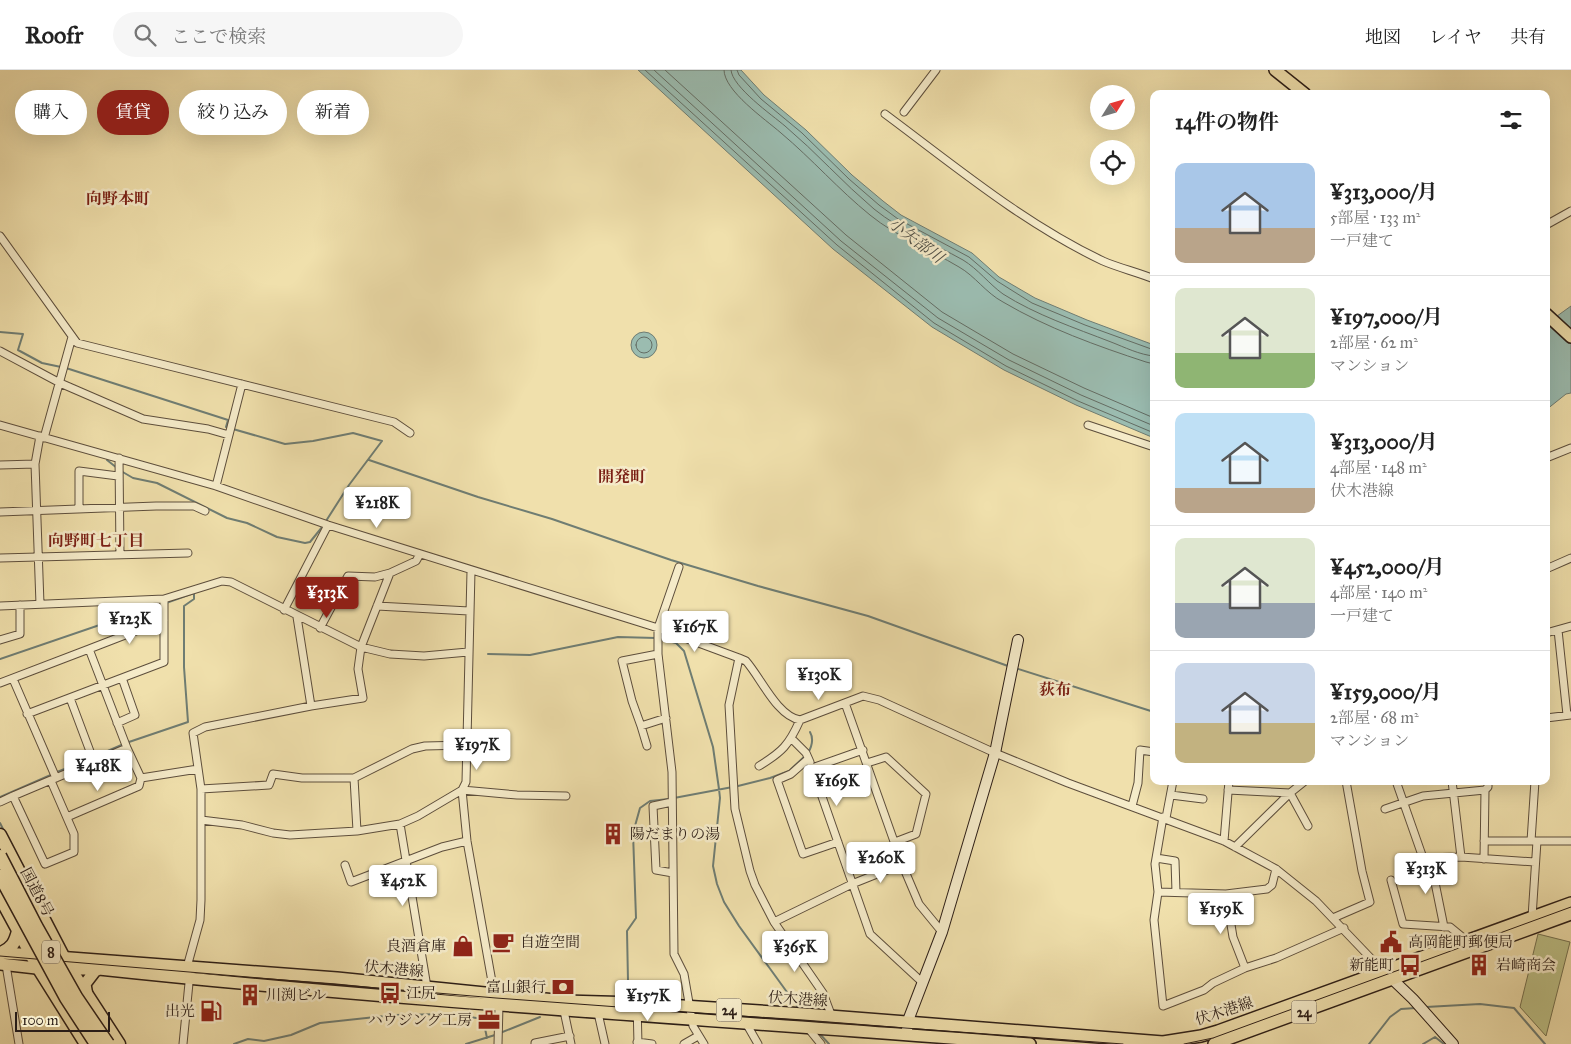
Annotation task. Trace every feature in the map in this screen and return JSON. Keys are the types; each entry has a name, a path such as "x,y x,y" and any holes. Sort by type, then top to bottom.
{"highway":[{"name":"8","path":"0,835 67,963 119,1044"},
{"name":"国道8号","path":"0,856 36,926 76,997 108,1044"},
{"name":"国道8号","path":"0,876 66,998 96,1044"},
{"name":"8","path":"0,897 39,969 86,1044"},
{"path":"0,953 10,949 18,931"}],"main road":[{"path":"1275,70 1300,90"},
{"path":"1550,318 1571,337"},
{"name":"伏木港線","path":"3,964 39,969 67,963 187,966 565,1000 690,1014 746,1023 808,1028 907,1029 984,1027 1126,1042 1163,1042 1201,1036 1218,1031 1571,903"},
{"name":"伏木港線","path":"1214,1044 1571,914"},
{"name":"伏木港線","path":"0,953 31,955 98,969 362,995 598,1013 637,1009"},
{"path":"87,996 85,984 94,971 98,969"},
{"name":"伏木港線","path":"690,1014 832,1017 907,1029 954,1041 1030,1044"}],"street":[{"path":"904,112 936,70"},
{"path":"885,114 1010,207 1072,245 1105,262 1150,278"},
{"path":"1550,224 1571,211"},
{"path":"0,236 77,343 394,422 410,432"},
{"path":"40,604 35,464 72,337"},
{"path":"0,351 60,383 144,419 208,429 229,435"},
{"path":"216,486 242,384"},
{"path":"0,425 216,486 328,526 658,628 739,658 746,661 783,712 792,719 800,720 863,696 879,700 995,753 1224,840 1276,869 1316,901 1419,1006 1453,1044"},
{"path":"1088,425 1150,446"},
{"path":"1550,456 1571,448"},
{"path":"119,458 120,554"},
{"path":"0,465 35,464"},
{"path":"79,509 78,471 118,476"},
{"path":"0,512 194,506 205,511"},
{"path":"284,610 328,526"},
{"path":"0,558 188,553"},
{"path":"320,628 348,576 375,577 390,574 416,561 420,554"},
{"path":"1550,567 1571,558"},
{"path":"679,567 658,628 658,654 672,772 674,954 684,974 690,1014 698,1036 704,1044"},
{"path":"471,570 466,782 462,790 467,841 494,993 500,1005 498,1044"},
{"path":"183,1044 188,979 187,966 200,920 201,789 193,733 205,727 311,706 363,698 358,669 361,647 390,574"},
{"path":"0,606 164,599 222,581 231,582 361,647 390,654 416,655 468,652"},
{"path":"28,714 164,662 164,599"},
{"path":"0,640 20,634 20,605"},
{"path":"377,606 469,611"},
{"path":"298,617 311,706"},
{"path":"0,683 164,620"},
{"path":"1550,631 1571,626"},
{"path":"1550,717 1569,715 1558,630"},
{"path":"907,1029 942,932 995,753 1018,640"},
{"path":"67,817 139,786 141,778 125,744 89,649"},
{"path":"648,746 632,701 622,661 658,654"},
{"path":"739,658 729,705 735,809 754,885 774,922 823,993 832,1017"},
{"path":"117,723 135,715 122,678"},
{"path":"12,679 28,714 74,834 74,852 45,864 13,796"},
{"path":"70,698 93,759"},
{"path":"845,703 902,864 919,904 942,932"},
{"path":"641,726 666,718"},
{"path":"759,766 778,754 792,739 800,720"},
{"path":"792,739 806,753 870,934 923,983"},
{"path":"0,802 54,780 125,744"},
{"path":"201,789 269,785 272,774 302,778 354,778 412,749 425,746 467,745"},
{"path":"812,768 862,750"},
{"path":"1132,806 1138,783 1140,750 1150,751"},
{"path":"867,763 886,756 926,794 916,834 894,842"},
{"path":"808,759 791,774 777,780 803,854 838,842"},
{"path":"141,778 198,769"},
{"path":"354,778 357,831"},
{"path":"1172,785 1156,858 1158,892 1154,920 1163,1006 1204,990 1213,983 1245,968 1276,958 1344,928"},
{"path":"1224,840 1229,785"},
{"path":"1235,847 1300,785"},
{"path":"1333,918 1370,902 1362,871 1347,785"},
{"path":"1397,785 1423,858 1461,856 1535,862"},
{"path":"1452,785 1461,856"},
{"path":"1484,859 1485,790 1488,788 1488,785"},
{"path":"1532,917 1535,862 1534,785"},
{"path":"201,820 242,825 273,833 290,835 357,831 400,824 418,816 462,790 517,795 566,796"},
{"path":"1228,790 1290,793"},
{"path":"1385,809 1423,796 1485,790"},
{"path":"1290,793 1308,826"},
{"path":"1171,795 1203,799"},
{"path":"672,802 653,806 656,870 673,873"},
{"path":"400,824 427,987"},
{"path":"345,865 351,882 442,847 467,841"},
{"path":"1484,842 1571,841"},
{"path":"1156,858 1175,861 1176,892"},
{"path":"1430,858 1444,927"},
{"path":"774,922 852,884 902,864"},
{"path":"1158,892 1226,894 1267,889 1272,885 1276,869"},
{"path":"1391,880 1404,924 1450,927 1465,941"},
{"path":"1226,894 1233,937 1245,968"},
{"path":"3,964 19,1044"},
{"path":"637,1009 638,1043 652,1044"},
{"path":"564,1011 571,1044"},
{"path":"598,1013 605,1044"},
{"path":"746,1023 758,1044"},
{"path":"808,1028 821,1044"},
{"path":"535,1044 570,1036"},
{"path":"684,1044 698,1036"}],"green space":[{"path":"1538,934 1570,942 1546,1036 1520,1007"}],"water":[{"name":"小矢部川","path":"638,70 741,70 764,95 806,130 852,175 901,215 972,253 999,277 1035,298 1150,344 1150,436 1076,405 1004,370 932,327 833,249"},
{"path":"1571,306 1571,393 1566,394 1550,407 1550,321"},
{"path":"644,332 653,336 657,345 653,354 644,358 635,354 631,345 635,336"}],"waterway":[{"path":"0,332 23,334 18,350 42,363 61,367"},
{"path":"66,368 228,420 226,427 285,444 313,441 353,433 382,441 349,485 326,521"},
{"path":"107,460 117,468"},
{"path":"369,460 478,497 552,519 671,560 868,616 1008,666"},
{"path":"121,471 133,478 157,483 227,518 247,523 277,537 305,543 310,542 323,526"},
{"path":"166,603 194,593"},
{"path":"94,757 126,743 188,722 184,667 184,606 194,599 194,593"},
{"path":"0,659 161,604"},
{"path":"488,654 530,655 618,637 656,638"},
{"path":"661,639 676,643 684,651 713,747 720,798 713,866 717,884 724,902 739,926 800,1010"},
{"path":"1015,668 1150,711"},
{"path":"808,753 812,742 810,732"},
{"path":"674,798 770,778 789,771 805,756"},
{"path":"57,772 90,759"},
{"path":"0,797 53,774"},
{"path":"628,981 627,931 636,918 633,833 640,808 650,801 669,799"},
{"path":"0,823 4,831"},
{"path":"1426,1007 1480,1004 1514,1008 1545,1044"},
{"path":"1369,1044 1390,1017 1401,1009 1416,1008"},
{"path":"234,1044 248,1039 264,1041 291,1035 320,1023 394,1015 450,1014 483,1019 487,1038"},
{"path":"500,1033 540,1017"},
{"path":"819,1033 829,1044"},
{"path":"466,1044 495,1035"},
{"path":"1423,1044 1435,1037 1444,1044"}],"tram line":[{"path":"1184,1044 1213,1038 1571,907"},
{"path":"0,956 496,998 1123,1044"}],"place":[{"name":"陽だまりの湯","path":"613,834"},
{"name":"自遊空間","path":"503,942"},
{"name":"高岡能町郵便局","path":"1391,942"},
{"name":"良酒倉庫","path":"463,946"},
{"name":"新能町","path":"1410,965"},
{"name":"岩崎商会","path":"1479,965"},
{"name":"富山銀行","path":"563,987"},
{"name":"江尻","path":"390,993"},
{"name":"川渕ビル","path":"250,995"},
{"name":"出光","path":"211,1011"},
{"name":"ハウジング工房","path":"489,1020"}],"district":[{"name":"向野本町","path":"118,198"},
{"name":"開発町","path":"622,476"},
{"name":"向野町七丁目","path":"96,540"},
{"name":"荻布","path":"1055,689"}]}
